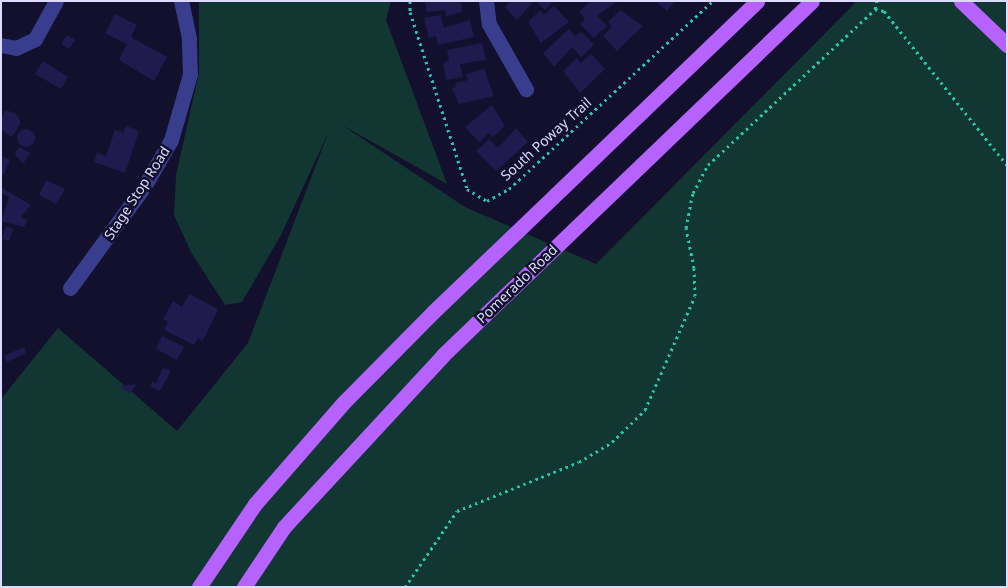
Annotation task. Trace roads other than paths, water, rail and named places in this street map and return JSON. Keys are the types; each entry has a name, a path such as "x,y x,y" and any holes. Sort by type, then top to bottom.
{"main road":[{"path":"199,587 255,504 344,402 433,312 757,1"},
{"name":"Pomerado Road","path":"244,587 284,528 443,355 812,1"},
{"path":"961,1 1007,45"}],"street":[{"path":"1,45 16,48 35,38 56,1"},
{"name":"Stage Stop Road","path":"70,288 121,221 171,140 190,74 189,38 181,1"},
{"path":"486,1 489,24 526,89"}]}
